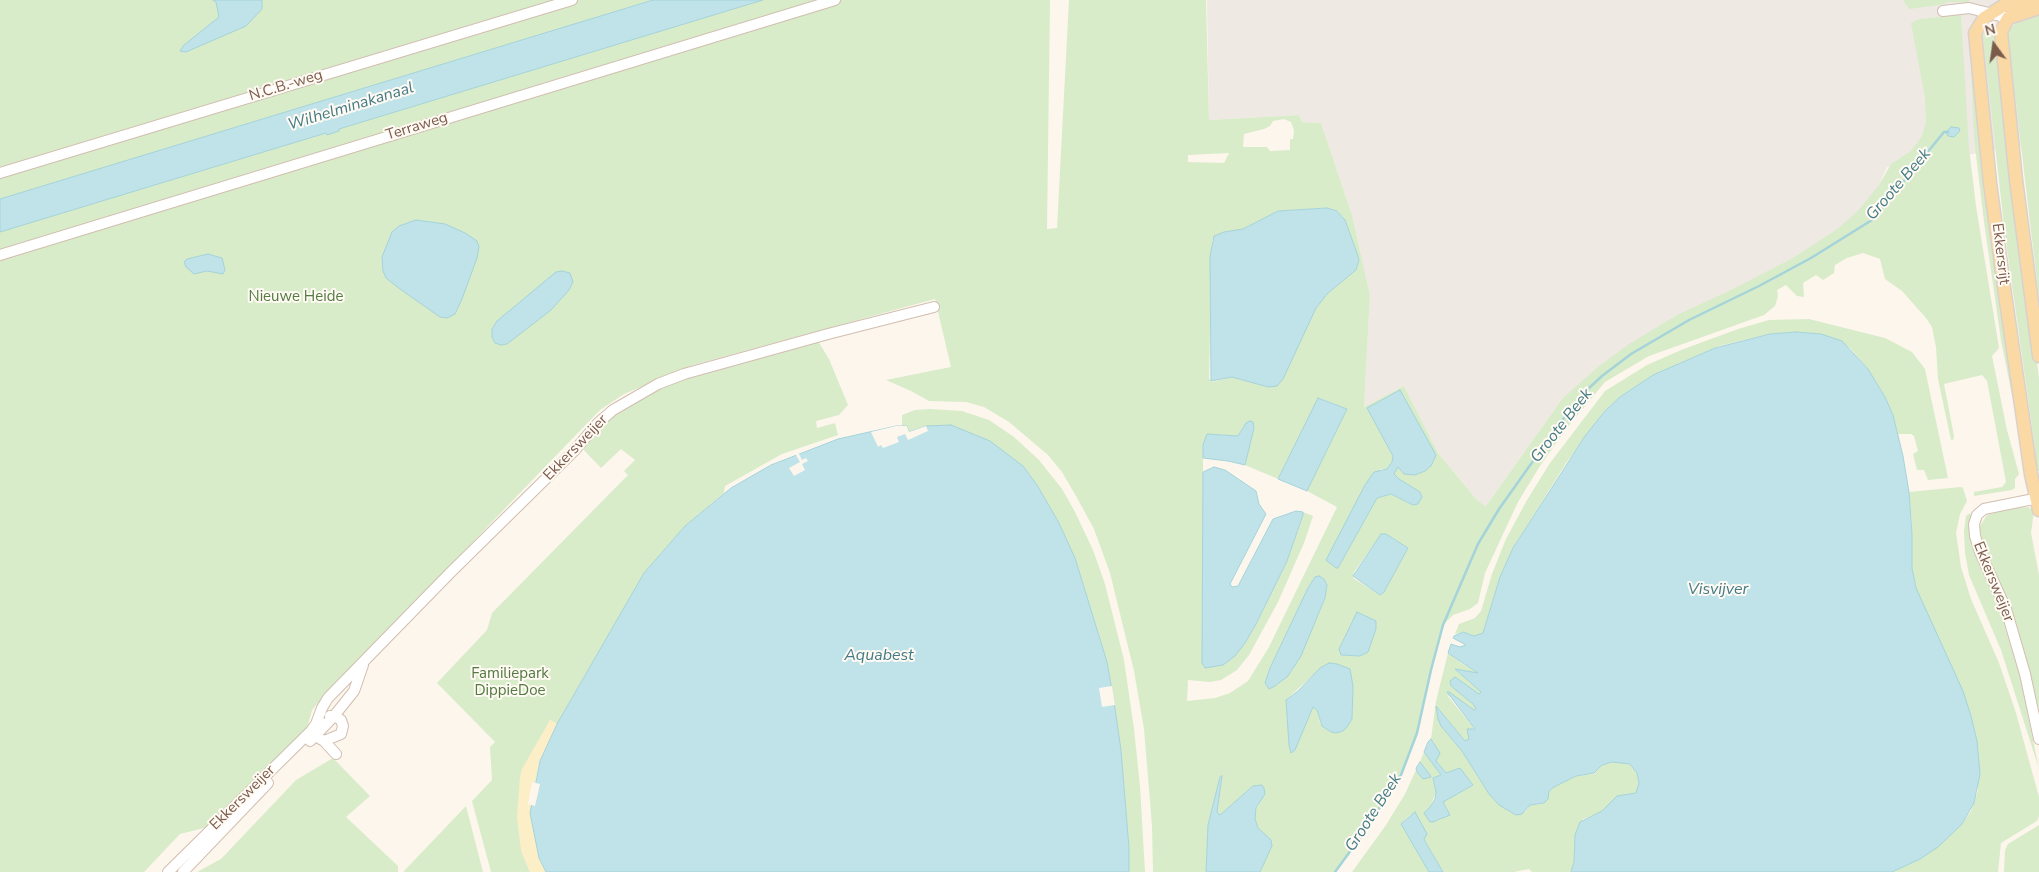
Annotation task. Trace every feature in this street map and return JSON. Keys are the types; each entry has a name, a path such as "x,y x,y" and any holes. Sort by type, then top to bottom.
{"main road":[{"name":"Ekkersrijt","path":"2038,502 1994,210 1975,33 1984,18 1990,13 2029,2 2039,3"},
{"name":"Ekkersrijt","path":"2003,8 2039,8"},
{"name":"Ekkersrijt","path":"2003,8 2002,43 2027,273 2039,356"}],"street":[{"name":"N.C.B.-weg","path":"0,173 572,0"},
{"name":"Terraweg","path":"0,255 835,0"},
{"path":"1943,11 1969,8 1990,13"},
{"name":"Ekkersweijer","path":"168,872 319,720 322,708 328,698 450,573 574,451 598,423 613,410 658,384 684,374 819,336 934,307"},
{"name":"Ekkersweijer","path":"2038,502 1984,509 1977,515 1974,524 1975,536 1980,552 2006,609 2026,674 2039,739"},
{"name":"Ekkersweijer","path":"183,872 320,738 334,716 354,691 364,662"},
{"path":"319,720 334,716"},
{"name":"Ekkersweijer","path":"320,738 341,734 344,726 342,720 334,716"},
{"path":"320,738 336,754"}],"shaded area":[{"path":"1207,0 2039,0 2039,144 1887,167 1857,234 1562,399 1486,506 1477,500 1438,453 1404,386 1364,407 1370,295 1352,215 1321,123 1302,122 1299,115 1209,120"}],"green space":[{"name":"Nieuwe Heide","path":"0,0 1050,0 1047,229 1057,228 1069,0 1206,0 1209,120 1299,115 1302,122 1321,123 1352,215 1370,295 1364,407 1404,386 1438,453 1477,500 1486,506 1562,399 1599,366 1629,344 1677,315 1793,258 1836,230 1856,213 1879,185 1891,164 1911,151 1922,136 1926,122 1925,98 1911,23 1919,19 1961,15 1969,148 1976,206 1999,348 1992,356 2007,430 2019,474 2015,479 2015,488 1974,496 1974,492 2002,487 2006,482 1987,381 1982,375 1944,384 1954,436 1953,440 1951,440 1938,379 1936,347 1932,327 1902,291 1885,279 1880,259 1863,253 1847,258 1835,265 1834,273 1823,280 1816,275 1803,283 1804,297 1797,296 1786,285 1777,290 1778,296 1775,306 1764,315 1649,356 1605,382 1566,429 1518,502 1485,573 1478,603 1470,609 1453,615 1443,625 1417,733 1401,775 1361,840 1357,842 1335,872 1260,872 1263,866 1263,834 1256,825 1254,813 1265,794 1253,786 1220,815 1217,812 1222,776 1220,777 1208,825 1206,872 1153,872 1152,826 1144,729 1134,671 1110,573 1094,529 1062,472 1048,455 1009,422 984,407 966,402 929,401 886,380 951,367 935,299 693,365 624,394 600,410 324,696 312,710 306,732 208,827 180,834 144,872 0,872","holes":["1284,119 1291,122 1294,130 1293,139 1290,139 1290,150 1270,151 1267,147 1243,147 1244,134 1270,126 1273,121","1229,153 1224,163 1188,162 1188,155","1327,208 1338,211 1345,220 1359,260 1356,270 1328,293 1316,308 1268,387 1232,377 1212,382 1209,378 1212,240 1243,229 1278,211","1319,398 1347,409 1307,491 1337,507 1269,647 1248,681 1230,693 1215,698 1187,701 1188,680 1210,682 1221,680 1237,670 1249,655 1278,602 1304,543 1313,516 1303,512 1287,561 1245,643 1203,667 1203,445 1213,434 1238,436 1244,426 1254,428 1245,465 1278,479","1393,456 1431,466 1415,475 1398,466 1394,472 1395,476 1420,492 1422,497 1410,504 1391,494 1377,498 1338,568 1336,568 1365,485 1381,469 1387,469 1392,462","1386,534 1408,548 1384,592 1380,595 1353,578 1354,572 1374,544","1313,580 1326,582 1325,598 1321,609 1292,671 1269,689 1265,683 1270,668","1353,620 1376,626 1368,652 1360,656 1341,655 1339,649","1313,675 1353,686 1352,719 1343,731 1331,732 1320,723 1317,710 1313,707 1295,750 1290,751 1286,700"]},
{"path":"1903,0 1969,0 1969,2 1949,2 1909,9"},
{"path":"2039,15 2039,299 2008,35 2011,28 2020,20"},
{"path":"1993,28 1996,34 2039,378 2039,471 2034,472 2035,449 2005,235 1983,36 1984,31"},
{"path":"1970,45 2027,470 2001,340 1984,222 1974,138"},
{"path":"1809,319 1885,338 1912,352 1925,369 1948,478 1928,480 1924,470 1917,470 1913,454 1918,451 1914,436 1911,434 1898,434 1893,415 1885,397 1868,369 1850,348 1821,334 1796,332 1770,334 1719,346 1653,375 1620,397 1605,411 1566,463 1513,548 1500,577 1483,633 1474,636 1463,632 1455,634 1459,624 1475,618 1481,611 1492,574 1506,539 1527,500 1550,463 1605,391 1647,365 1738,329 1769,320"},
{"name":"Familiepark DippieDoe","path":"818,341 829,359 848,405 839,415 816,421 817,428 835,423 838,435 782,454 725,486 724,493 685,526 644,573 557,724 550,720 546,728 521,850 530,872 491,872 472,801 492,780 490,747 495,742 437,683 487,630 492,613 628,475 624,471 635,460 621,449 601,468 580,446 608,417 636,399 680,380"},
{"path":"915,410 962,411 989,420 1014,437 1039,460 1062,489 1093,550 1105,584 1124,660 1140,786 1145,872 1129,872 1129,848 1121,750 1107,662 1075,558 1059,523 1037,485 1023,466 926,426 909,432 902,427 902,415"},
{"path":"1961,487 1967,501 1960,514 1956,533 1961,567 1971,599 1999,663 2016,713 2039,797 2039,816 2037,821 2001,843 1998,872 1892,872 1920,859 1962,824 1971,811 1978,791 1977,741 1971,716 1954,672 1922,605 1912,568 1912,525 1909,492"},
{"path":"2028,507 2034,511 2031,533 2039,575 2039,709 2010,607 1985,550 1980,532 1980,526 1987,515 2012,508"},
{"path":"1970,513 2020,676 2039,769 2001,650 1969,575 1964,531 1966,516"},
{"path":"1448,653 1477,672 1476,674 1455,669 1481,692 1480,694 1472,690 1451,686 1473,704 1476,709 1474,710 1447,695 1473,727 1474,731 1468,730 1469,740 1465,741 1437,707 1441,726 1462,751 1489,794 1499,805 1525,812 1530,805 1543,804 1548,799 1549,791 1554,787 1576,776 1594,774 1602,765 1612,762 1630,764 1637,773 1639,783 1636,793 1607,806 1600,813 1583,819 1575,835 1574,862 1571,872 1532,872 1529,869 1514,872 1443,872 1410,815 1401,824 1429,872 1352,872 1386,825 1405,794 1416,770 1430,777 1420,762 1424,752 1441,775 1433,778 1436,792 1430,807 1437,821 1442,819 1447,809 1442,802 1473,785 1465,775 1446,773 1436,761 1434,742 1431,739 1436,701"},
{"path":"333,758 370,796 346,817 398,866 398,872 197,872 221,859 296,780"},
{"path":"466,806 483,872 404,872 404,871"},
{"path":"2039,825 2039,872 2004,872 2005,850 2008,844"}],"sand":[{"path":"550,720 557,724 540,761 534,783 539,858 546,872 530,872 521,850 517,818 520,777 522,769"}],"water":[{"path":"213,0 262,0 262,9 246,26 186,52 180,51 184,45 219,17 216,2"},
{"name":"Wilhelminakanaal","path":"653,0 763,0 339,129 339,131 327,135 326,133 0,232 0,199"},
{"path":"1951,127 1959,128 1960,131 1954,137 1948,136 1946,132"},
{"path":"1327,208 1337,211 1345,220 1359,260 1356,270 1328,293 1316,308 1283,379 1277,386 1268,387 1232,377 1211,381 1210,256 1214,236 1224,232 1243,229 1278,211"},
{"path":"416,220 445,224 477,241 479,247 477,258 462,299 455,314 447,318 440,317 400,289 386,278 383,271 382,257 392,232 399,226"},
{"path":"208,254 222,258 225,270 223,274 207,271 194,274 186,267 184,262 187,259"},
{"path":"556,272 570,273 573,282 569,290 551,310 507,344 495,343 492,337 492,329 497,321"},
{"name":"Visvijver","path":"1796,332 1821,334 1842,341 1868,369 1885,397 1893,415 1909,492 1912,568 1916,588 1963,691 1977,741 1980,774 1974,803 1962,824 1938,847 1920,859 1892,872 1571,872 1574,862 1575,835 1580,822 1602,811 1617,796 1636,793 1639,783 1637,773 1630,764 1612,762 1602,765 1594,773 1576,776 1554,787 1549,791 1548,799 1544,803 1530,805 1522,814 1516,815 1499,805 1489,794 1462,751 1441,726 1438,719 1436,706 1465,741 1469,739 1467,729 1475,729 1447,692 1474,710 1476,709 1473,704 1451,686 1450,681 1455,677 1479,694 1481,692 1455,669 1478,673 1448,653 1451,644 1460,647 1466,645 1453,638 1463,632 1474,636 1483,633 1500,577 1513,548 1585,436 1605,411 1620,397 1653,375 1715,348 1770,334"},
{"path":"1400,390 1436,455 1431,466 1425,471 1415,475 1404,474 1398,467 1394,474 1420,492 1422,497 1418,504 1413,505 1391,494 1377,498 1338,568 1336,568 1326,560 1365,485 1374,472 1387,469 1392,462 1393,456 1367,408"},
{"path":"1318,398 1347,409 1307,491 1278,479"},
{"path":"1253,422 1254,428 1245,465 1203,458 1203,445 1207,434 1238,436 1246,423"},
{"name":"Aquabest","path":"951,425 990,441 1023,466 1037,485 1059,523 1075,558 1107,662 1114,702 1121,750 1129,848 1129,872 546,872 539,858 530,813 540,761 557,724 644,573 685,526 731,488 771,465 838,439 896,426 907,426 909,432 926,426"},
{"path":"1214,467 1225,470 1256,491 1259,504 1266,514 1230,584 1232,587 1238,586 1273,519 1296,511 1303,512 1303,515 1287,561 1245,643 1235,656 1223,665 1205,668 1202,663 1203,472"},
{"path":"1381,534 1386,534 1408,548 1384,592 1380,595 1353,576"},
{"path":"1319,576 1324,579 1327,585 1325,598 1301,656 1288,676 1269,689 1265,683 1270,668 1308,588 1315,577"},
{"path":"1357,612 1376,621 1376,629 1368,652 1360,656 1341,655 1339,649"},
{"path":"1329,663 1350,669 1353,686 1352,719 1343,731 1331,732 1322,726 1317,710 1313,707 1295,750 1291,753 1286,700 1298,691 1320,668"},
{"path":"1431,739 1440,753 1436,761 1446,773 1460,768 1473,785 1443,802 1450,815 1433,822 1430,822 1424,813 1435,799 1436,792 1433,778 1441,775 1424,752"},
{"path":"1420,762 1431,777 1423,779 1417,772 1416,768"},
{"path":"1222,776 1217,812 1220,815 1253,786 1262,785 1264,788 1265,794 1256,808 1255,819 1258,828 1271,840 1272,846 1260,872 1206,872 1208,825 1220,777"},
{"path":"1415,812 1427,834 1424,839 1443,872 1429,872 1401,824"}],"pier":[{"path":"896,426 907,426 909,432 926,426 928,431 908,440 905,434 897,437 899,442 883,448 881,445 878,447 871,432"},
{"path":"798,452 802,460 806,458 808,461 802,464 805,470 794,476 789,468 800,462 795,453"},
{"path":"1112,686 1115,705 1102,707 1099,688"},
{"path":"532,782 540,784 535,806 528,804"}],"waterway":[{"name":"Groote Beek","path":"1335,872 1401,775 1417,733 1443,625 1478,544 1499,509 1560,423 1588,389 1631,354 1689,320 1811,258 1872,220 1944,132 1948,132"}]}
